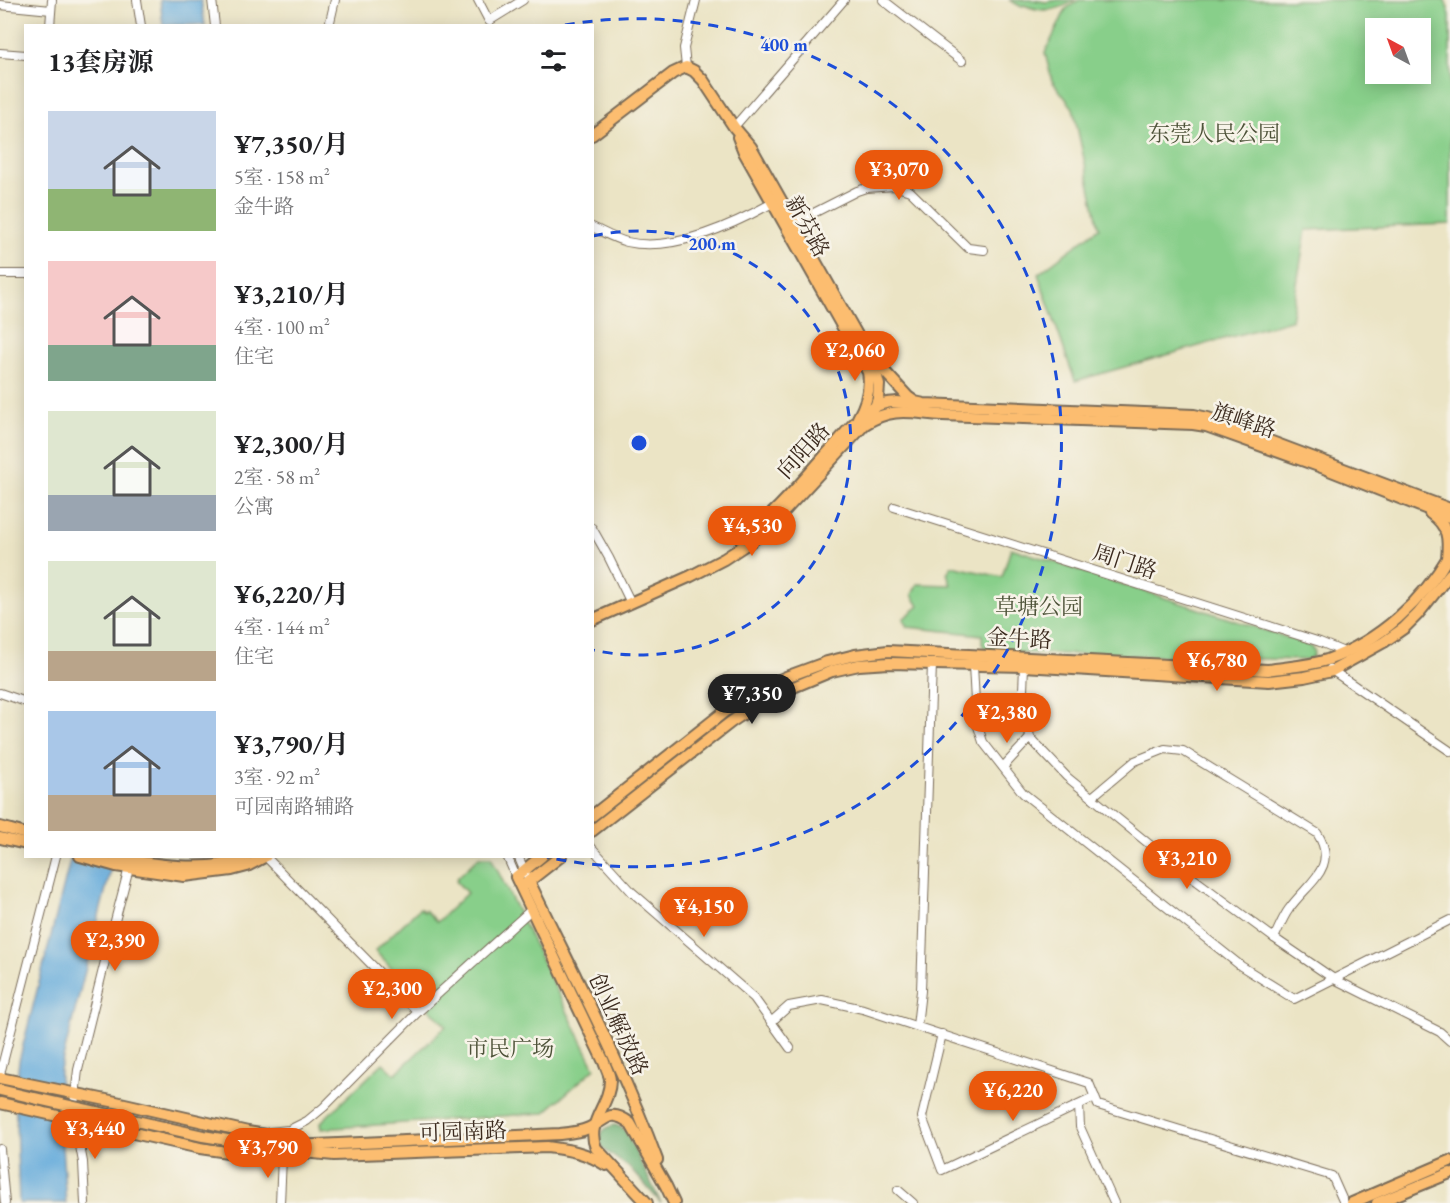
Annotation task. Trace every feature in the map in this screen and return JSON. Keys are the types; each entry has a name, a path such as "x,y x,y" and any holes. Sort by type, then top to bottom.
{"main road":[{"name":"新芬路","path":"686,67 703,80 734,127 751,147 776,201 855,341"},
{"path":"594,133 673,73 686,67"},
{"name":"新芬路","path":"776,201 794,223 855,341"},
{"path":"855,341 923,411"},
{"path":"855,341 876,370 905,403"},
{"path":"855,341 869,380 860,423"},
{"path":"860,423 875,407 879,385 876,370 865,350"},
{"path":"875,407 888,403 905,403 923,411"},
{"name":"旗峰路","path":"860,423 888,413 903,411 1208,417 1423,503 1450,518"},
{"name":"向阳路","path":"594,619 720,553 751,532 860,423"},
{"path":"1423,503 1450,502"},
{"path":"1423,503 1442,523 1447,532 1448,557"},
{"name":"旗峰路","path":"1423,503 1450,509"},
{"name":"金牛路","path":"594,814 724,712 761,688 786,676 827,662 855,655 888,651 1268,670 1300,666 1325,660 1378,634 1397,620 1426,589 1448,557"},
{"path":"594,829 731,722 767,698 832,671 859,665 889,663 1024,666 1269,681 1304,677 1332,671 1404,628 1450,574"},
{"name":"向阳路","path":"594,611 630,599"},
{"path":"0,827 24,833"},
{"path":"0,838 24,844"},
{"path":"98,858 184,867 213,865 242,858"},
{"path":"131,861 184,876 232,870 264,858"},
{"path":"523,879 540,858"},
{"path":"523,879 558,858"},
{"name":"创业解放路","path":"523,879 532,909 610,1078 608,1095 594,1125"},
{"name":"创业解放路","path":"523,879 614,1058 638,1110 666,1186"},
{"path":"0,1076 253,1133 304,1141 340,1143"},
{"path":"0,1090 203,1136 271,1147 311,1149"},
{"path":"5,1104 200,1148 282,1157 334,1155"},
{"path":"569,1133 600,1111"},
{"name":"可园南路","path":"311,1149 340,1143 569,1133 589,1128 604,1118 614,1116 630,1123 666,1186"},
{"path":"594,1125 592,1133 596,1148 647,1203"},
{"name":"可园南路","path":"311,1149 334,1155 547,1147 592,1156 616,1171"},
{"path":"1352,1203 1450,1161"},
{"path":"1377,1203 1450,1173"},
{"path":"666,1186 674,1203"}],"street":[{"path":"50,24 52,0"},
{"path":"137,0 141,24"},
{"path":"212,0 215,24"},
{"path":"329,24 335,0"},
{"path":"478,0 489,21 523,0"},
{"path":"686,67 684,48 696,0"},
{"path":"734,127 844,0"},
{"path":"883,0 962,61"},
{"path":"0,5 51,10"},
{"path":"0,53 24,55"},
{"path":"794,223 856,191 894,186 910,191 968,248 984,250"},
{"path":"594,228 625,242 664,244 711,231 754,214 776,201"},
{"path":"0,274 24,274"},
{"name":"周门路","path":"894,507 1320,642 1344,652"},
{"path":"594,532 630,599"},
{"path":"1325,660 1332,671 1450,751"},
{"path":"917,1026 921,991 932,664"},
{"path":"973,665 976,720 983,742 1023,793 1241,966 1294,999 1450,920"},
{"path":"1024,666 1023,691 1030,738 1067,777 1171,862 1274,938 1334,979 1440,1032 1450,1041"},
{"path":"0,693 24,701"},
{"path":"1003,767 1030,738"},
{"path":"1092,797 1135,761 1165,749 1183,751 1317,833 1325,850 1322,869 1289,909 1274,938"},
{"path":"594,850 632,892 754,998 789,1048"},
{"path":"0,1076 55,858"},
{"path":"267,858 418,1012"},
{"path":"508,858 523,879"},
{"path":"518,858 523,879"},
{"path":"85,1203 83,1162 75,1120 78,1070 131,861"},
{"path":"253,1133 289,1130 307,1121 324,1107 418,1012 532,909"},
{"path":"771,1022 789,1006 822,1000 862,1009 917,1026 1089,1083 1098,1105 1332,1176 1344,1203"},
{"path":"942,1034 922,1117 942,1170 1095,1097"},
{"path":"1079,1105 1080,1127 1114,1203"},
{"path":"0,1149 4,1203"},
{"path":"280,1203 282,1157"},
{"path":"898,1190 913,1203"}],"green space":[{"path":"1009,0 1046,2 1075,0 1057,9 1044,10 1024,5 1022,7"},
{"name":"东莞人民公园","path":"1079,0 1445,0 1450,15 1450,224 1306,230 1291,320 1075,381 1038,274 1099,228 1073,108 1052,81 1045,53 1066,9"},
{"name":"草塘公园","path":"1011,548 1307,644 1314,650 1313,657 1306,660 987,652 982,644 982,635 907,627 903,619 919,606 912,595 917,584 951,585 947,573 952,566 1002,577"},
{"name":"市民广场","path":"478,858 491,858 595,1068 544,1113 321,1129 320,1123 383,1063 395,1074 446,1026 375,951 420,908 437,922 467,893 456,881"},
{"path":"615,1125 625,1130 661,1203 631,1169 603,1149 602,1133"}],"water":[{"path":"160,0 201,0 205,24 163,24"},
{"path":"71,858 114,858 60,1070 59,1101 66,1203 19,1203 15,1095 19,1061"}]}
